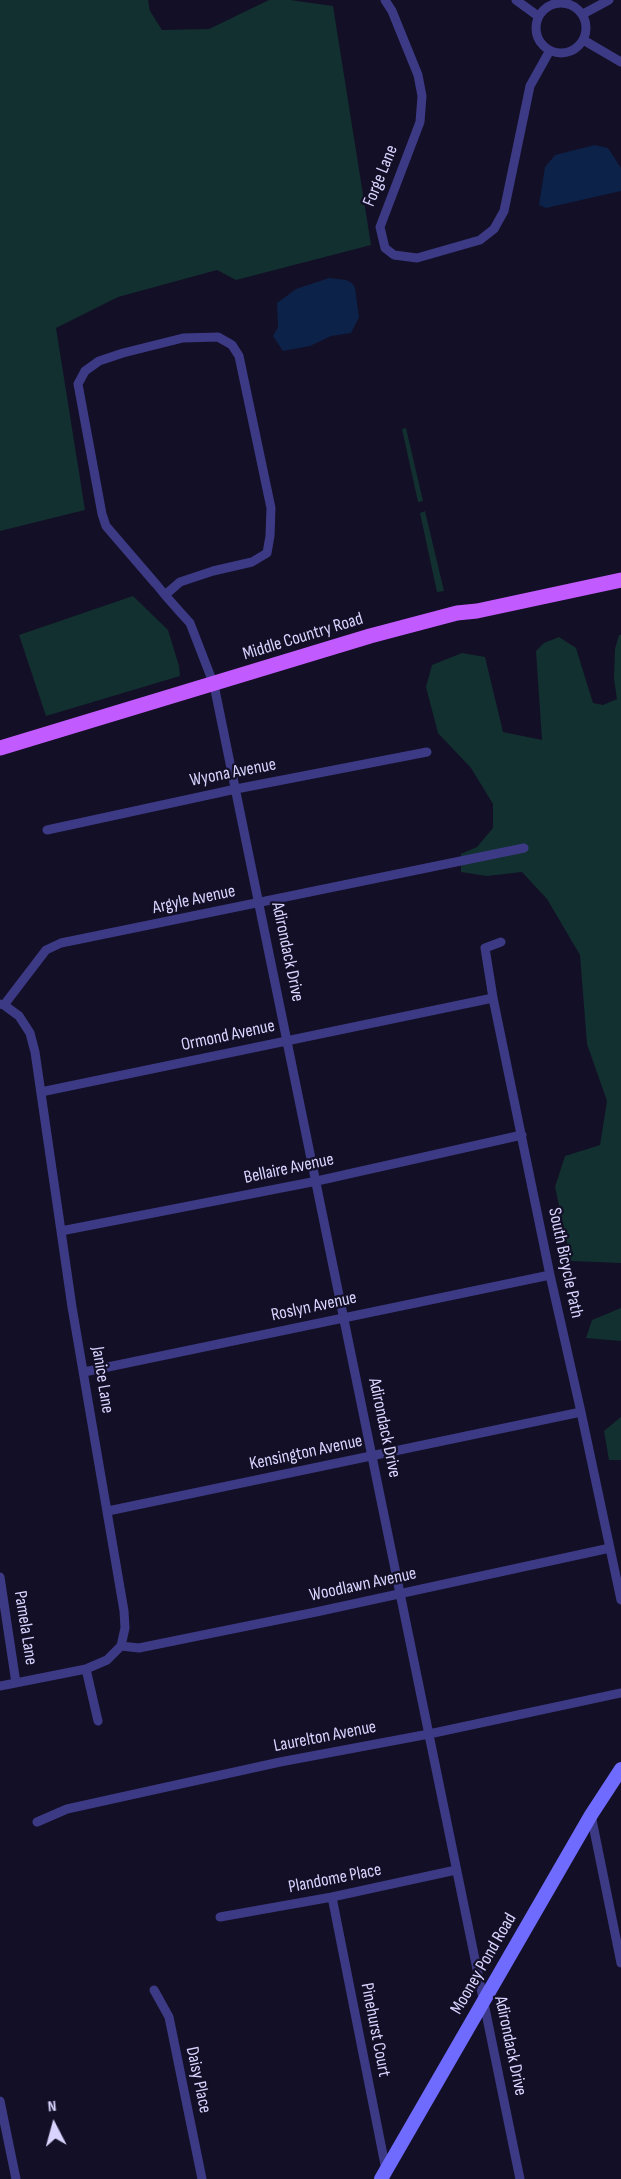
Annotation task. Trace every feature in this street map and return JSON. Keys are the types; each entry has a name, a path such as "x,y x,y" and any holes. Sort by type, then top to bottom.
{"main road":[{"name":"Middle Country Road","path":"0,748 370,636 457,614 477,612 621,580"}],"street":[{"name":"Forge Lane","path":"385,0 392,11 418,75 422,96 420,122 380,227 385,248 394,255 417,258 480,240 494,229 504,211 530,86 549,52"},
{"path":"516,0 538,16"},
{"path":"583,14 609,0"},
{"path":"562,3 579,9 583,14 587,29 585,41 571,51 549,52 537,37 535,26 538,16 551,5 562,3"},
{"path":"585,41 621,62"},
{"name":"Adirondack Drive","path":"165,595 180,582 252,562 267,554 271,508 239,356 232,345 218,337 183,338 99,361 85,371 78,384 106,526 165,595 190,623 214,684 520,2179"},
{"name":"Wyona Avenue","path":"47,830 236,789 427,752"},
{"name":"Argyle Avenue","path":"2,1005 46,950 61,943 524,848"},
{"name":"South Bicycle Path","path":"501,942 485,948 493,998 550,1275 621,1600"},
{"name":"Ormond Avenue","path":"41,1092 493,998"},
{"name":"Janice Lane","path":"2,1005 19,1016 30,1033 41,1092 61,1231 124,1611 121,1646"},
{"name":"Bellaire Avenue","path":"61,1231 317,1181 522,1135"},
{"name":"Roslyn Avenue","path":"84,1372 550,1275"},
{"name":"Kensington Avenue","path":"108,1511 581,1412"},
{"name":"Woodlawn Avenue","path":"121,1646 139,1648 399,1595 610,1548"},
{"name":"Pamela Lane","path":"0,1577 16,1683"},
{"path":"0,1686 86,1669 107,1660 121,1646"},
{"path":"86,1669 98,1721"},
{"name":"Laurelton Avenue","path":"37,1822 67,1809 280,1762 429,1734 621,1693"},
{"name":"Mooney Pond Road","path":"384,2174 591,1815 621,1769"},
{"path":"591,1815 621,1963"},
{"name":"Plandome Place","path":"220,1917 332,1897 456,1870"},
{"name":"Pinehurst Court","path":"332,1897 384,2174"},
{"name":"Daisy Place","path":"154,1990 169,2017 202,2179"},
{"path":"0,2102 16,2179"}],"green space":[{"path":"0,0 148,0 150,11 162,30 209,29 269,0 290,0 333,6 371,245 236,280 217,270 118,297 56,328 85,510 0,531"},
{"path":"406,428 423,501 418,502 402,429"},
{"path":"425,511 444,591 437,592 420,513"},
{"path":"133,596 168,630 180,676 46,716 19,635"},
{"path":"619,635 621,635 621,1263 571,1261 555,1187 565,1156 600,1145 607,1101 587,1044 580,955 547,899 522,872 487,876 461,872 461,854 477,847 493,828 493,804 471,768 438,733 426,687 432,665 462,653 485,657 503,732 542,740 536,651 544,643 559,637 576,648 593,703 603,705 617,699 614,679 615,649"},
{"path":"621,1308 621,1341 586,1338 592,1320"},
{"path":"621,1417 621,1460 609,1460 604,1431"}],"water":[{"path":"595,145 608,148 621,168 621,191 546,208 539,205 545,167 555,155"},
{"path":"329,278 346,280 355,288 359,317 351,333 331,336 310,346 283,351 273,336 278,327 277,303 296,289"}]}
